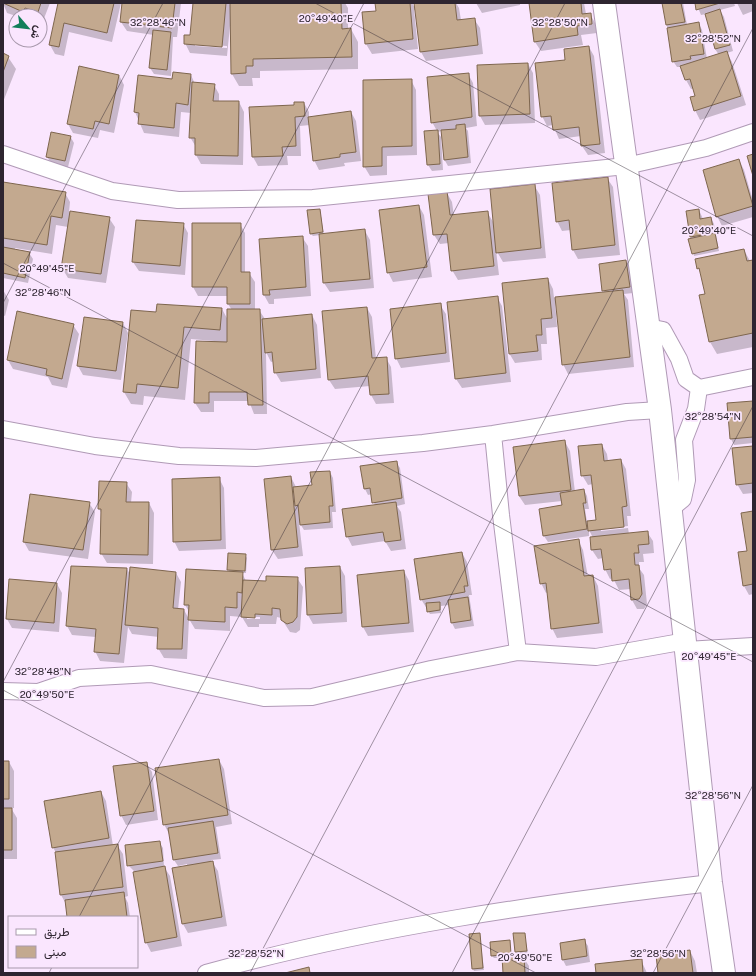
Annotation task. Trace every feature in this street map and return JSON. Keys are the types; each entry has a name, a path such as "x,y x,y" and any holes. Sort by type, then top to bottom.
{"main road":[{"path":"604,3 660,410 711,883 724,973"}],"street":[{"path":"3,154 112,191 178,200 313,198 626,166 706,148 753,132"},
{"path":"648,327 663,330 679,359 686,379 699,388 753,377"},
{"path":"671,509 683,499 686,480 684,440 696,409 699,388"},
{"path":"3,429 94,446 179,456 256,458 416,444 493,434 627,412 660,410"},
{"path":"493,434 501,515 518,652"},
{"path":"3,691 38,692 80,678 151,674 264,698 312,697 431,669 518,652 596,657 686,646 753,646"},
{"path":"206,973 249,961 412,926 531,906 711,883"}],"building":[{"path":"3,3 41,3 39,8 14,8"},
{"path":"58,3 114,3 107,33 64,23 59,47 49,45"},
{"path":"122,3 175,3 172,28 120,22"},
{"path":"193,3 226,3 222,47 184,44 184,35 190,35"},
{"path":"230,3 341,3 342,29 351,28 352,57 253,59 253,66 246,66 246,73 231,74"},
{"path":"375,3 410,3 413,39 365,44 362,12 376,11"},
{"path":"414,3 455,3 457,20 475,18 478,45 420,52"},
{"path":"529,3 581,3 582,14 591,13 592,24 577,26 578,35 534,42"},
{"path":"662,3 681,3 685,22 666,25"},
{"path":"695,3 720,3 696,10"},
{"path":"720,9 730,45 715,49 705,14"},
{"path":"699,22 704,54 690,56 691,59 672,62 667,28"},
{"path":"153,30 171,32 167,70 149,68"},
{"path":"589,46 600,144 581,146 579,127 553,130 551,116 541,117 535,63 565,60 564,49"},
{"path":"727,51 741,96 694,111 690,97 695,96 690,79 685,80 680,66"},
{"path":"3,53 9,56 3,72"},
{"path":"528,63 530,114 479,116 477,65"},
{"path":"79,66 119,75 109,124 95,121 93,129 67,124"},
{"path":"173,72 191,74 188,105 176,103 174,128 138,124 139,113 134,112 138,75 172,79"},
{"path":"469,73 472,117 431,123 427,77"},
{"path":"412,79 412,146 382,147 382,166 363,167 363,80"},
{"path":"192,82 215,84 213,101 239,101 238,156 195,155 195,138 189,138"},
{"path":"294,102 304,102 305,116 295,117 296,146 282,147 283,156 252,157 249,107 294,105"},
{"path":"351,111 356,152 340,154 340,157 313,161 308,117"},
{"path":"465,124 468,157 444,160 441,130 456,129 456,125"},
{"path":"438,130 440,164 427,165 424,131"},
{"path":"51,132 71,136 65,161 46,157"},
{"path":"753,154 753,176 747,156"},
{"path":"739,159 753,206 716,217 703,170"},
{"path":"608,177 615,245 572,250 569,220 556,222 552,183"},
{"path":"3,182 66,192 62,218 51,216 47,245 3,238"},
{"path":"535,184 541,248 496,253 490,189"},
{"path":"447,191 450,215 488,211 494,266 451,271 447,234 433,235 428,194"},
{"path":"419,205 427,267 387,273 379,210"},
{"path":"320,209 323,232 310,234 307,210"},
{"path":"699,209 700,219 711,217 713,228 702,229 703,235 690,237 686,211"},
{"path":"70,211 110,217 101,274 61,269"},
{"path":"136,220 184,223 180,266 132,262"},
{"path":"192,223 241,223 241,272 250,272 250,304 227,304 227,287 192,287"},
{"path":"365,229 370,279 323,283 319,234"},
{"path":"715,233 718,248 692,254 688,239"},
{"path":"303,236 306,287 269,290 270,295 263,295 259,239"},
{"path":"3,247 30,252 25,278 3,273"},
{"path":"744,249 747,261 753,260 753,333 709,342 699,295 705,294 699,268 697,269 695,259"},
{"path":"626,260 630,287 602,291 599,264"},
{"path":"548,278 552,318 541,319 542,335 536,335 538,351 509,354 502,283"},
{"path":"623,290 630,357 562,365 555,297"},
{"path":"498,296 506,373 455,379 447,302"},
{"path":"441,303 446,353 395,359 390,309"},
{"path":"157,304 222,308 220,330 184,327 178,388 137,384 136,393 123,392 131,310 156,312"},
{"path":"367,307 372,358 387,357 389,394 370,395 368,376 328,380 322,311"},
{"path":"227,309 260,309 263,405 248,405 247,392 209,392 209,403 194,403 196,341 227,342"},
{"path":"17,311 74,324 62,379 46,375 47,369 7,360"},
{"path":"312,314 316,369 274,373 272,352 265,353 262,319"},
{"path":"84,317 123,322 116,371 77,366"},
{"path":"753,401 753,437 730,439 727,403"},
{"path":"565,440 571,490 519,496 513,447"},
{"path":"602,444 604,461 621,459 627,506 622,507 624,527 588,531 587,521 596,520 591,475 581,476 578,446"},
{"path":"753,446 753,483 736,485 732,448"},
{"path":"397,461 402,498 372,503 370,488 364,489 360,466"},
{"path":"330,471 333,506 329,506 330,522 300,525 298,505 295,506 293,487 312,485 310,472"},
{"path":"291,476 298,547 271,550 264,479"},
{"path":"220,477 221,540 173,542 172,479"},
{"path":"99,481 127,482 126,502 149,502 148,555 100,554 101,509 98,509"},
{"path":"584,489 586,503 583,503 587,529 543,536 539,509 562,505 560,493"},
{"path":"30,494 90,502 83,550 23,542"},
{"path":"396,502 401,540 385,542 383,532 346,537 342,509"},
{"path":"753,511 753,584 743,586 738,552 747,551 741,513"},
{"path":"648,531 649,544 638,545 639,553 634,553 635,565 639,565 642,594 639,599 631,600 629,579 612,581 611,569 604,570 601,549 591,550 590,537"},
{"path":"579,539 584,576 593,575 599,623 551,629 546,583 540,584 534,546"},
{"path":"462,552 468,586 464,586 465,592 420,600 414,559"},
{"path":"228,553 246,554 245,571 227,570"},
{"path":"71,566 127,568 119,654 94,652 96,629 66,626"},
{"path":"340,566 342,613 307,615 305,568"},
{"path":"130,567 176,572 173,608 184,609 182,649 157,649 158,628 125,625"},
{"path":"186,569 243,572 242,593 237,592 237,608 225,607 225,622 188,620 189,605 184,605"},
{"path":"404,570 409,623 362,627 357,575"},
{"path":"266,576 298,577 297,617 293,622 287,624 281,620 280,609 272,608 272,615 255,614 255,618 241,617 243,580 266,581"},
{"path":"9,579 57,583 54,623 6,619"},
{"path":"468,597 471,620 451,623 448,600"},
{"path":"440,602 440,610 427,612 426,603"},
{"path":"219,759 228,815 163,825 155,768"},
{"path":"3,761 9,761 9,799 3,799"},
{"path":"147,762 154,811 120,816 113,766"},
{"path":"101,791 109,838 52,848 44,801"},
{"path":"3,808 12,808 12,850 3,850"},
{"path":"213,821 218,853 173,860 168,828"},
{"path":"160,841 163,861 127,866 125,845"},
{"path":"118,844 123,887 60,895 55,852"},
{"path":"213,861 222,917 182,924 172,868"},
{"path":"165,866 177,937 145,943 133,872"},
{"path":"124,892 127,916 67,916 65,900"},
{"path":"480,933 483,968 472,969 469,934"},
{"path":"513,933 525,933 527,951 515,952"},
{"path":"585,939 587,956 562,960 560,943"},
{"path":"510,940 511,954 491,956 490,942"},
{"path":"690,950 693,973 658,973 656,955"},
{"path":"524,956 525,973 503,973 502,957"},
{"path":"642,959 643,973 596,973 595,964"},
{"path":"309,967 310,973 285,973"}]}
